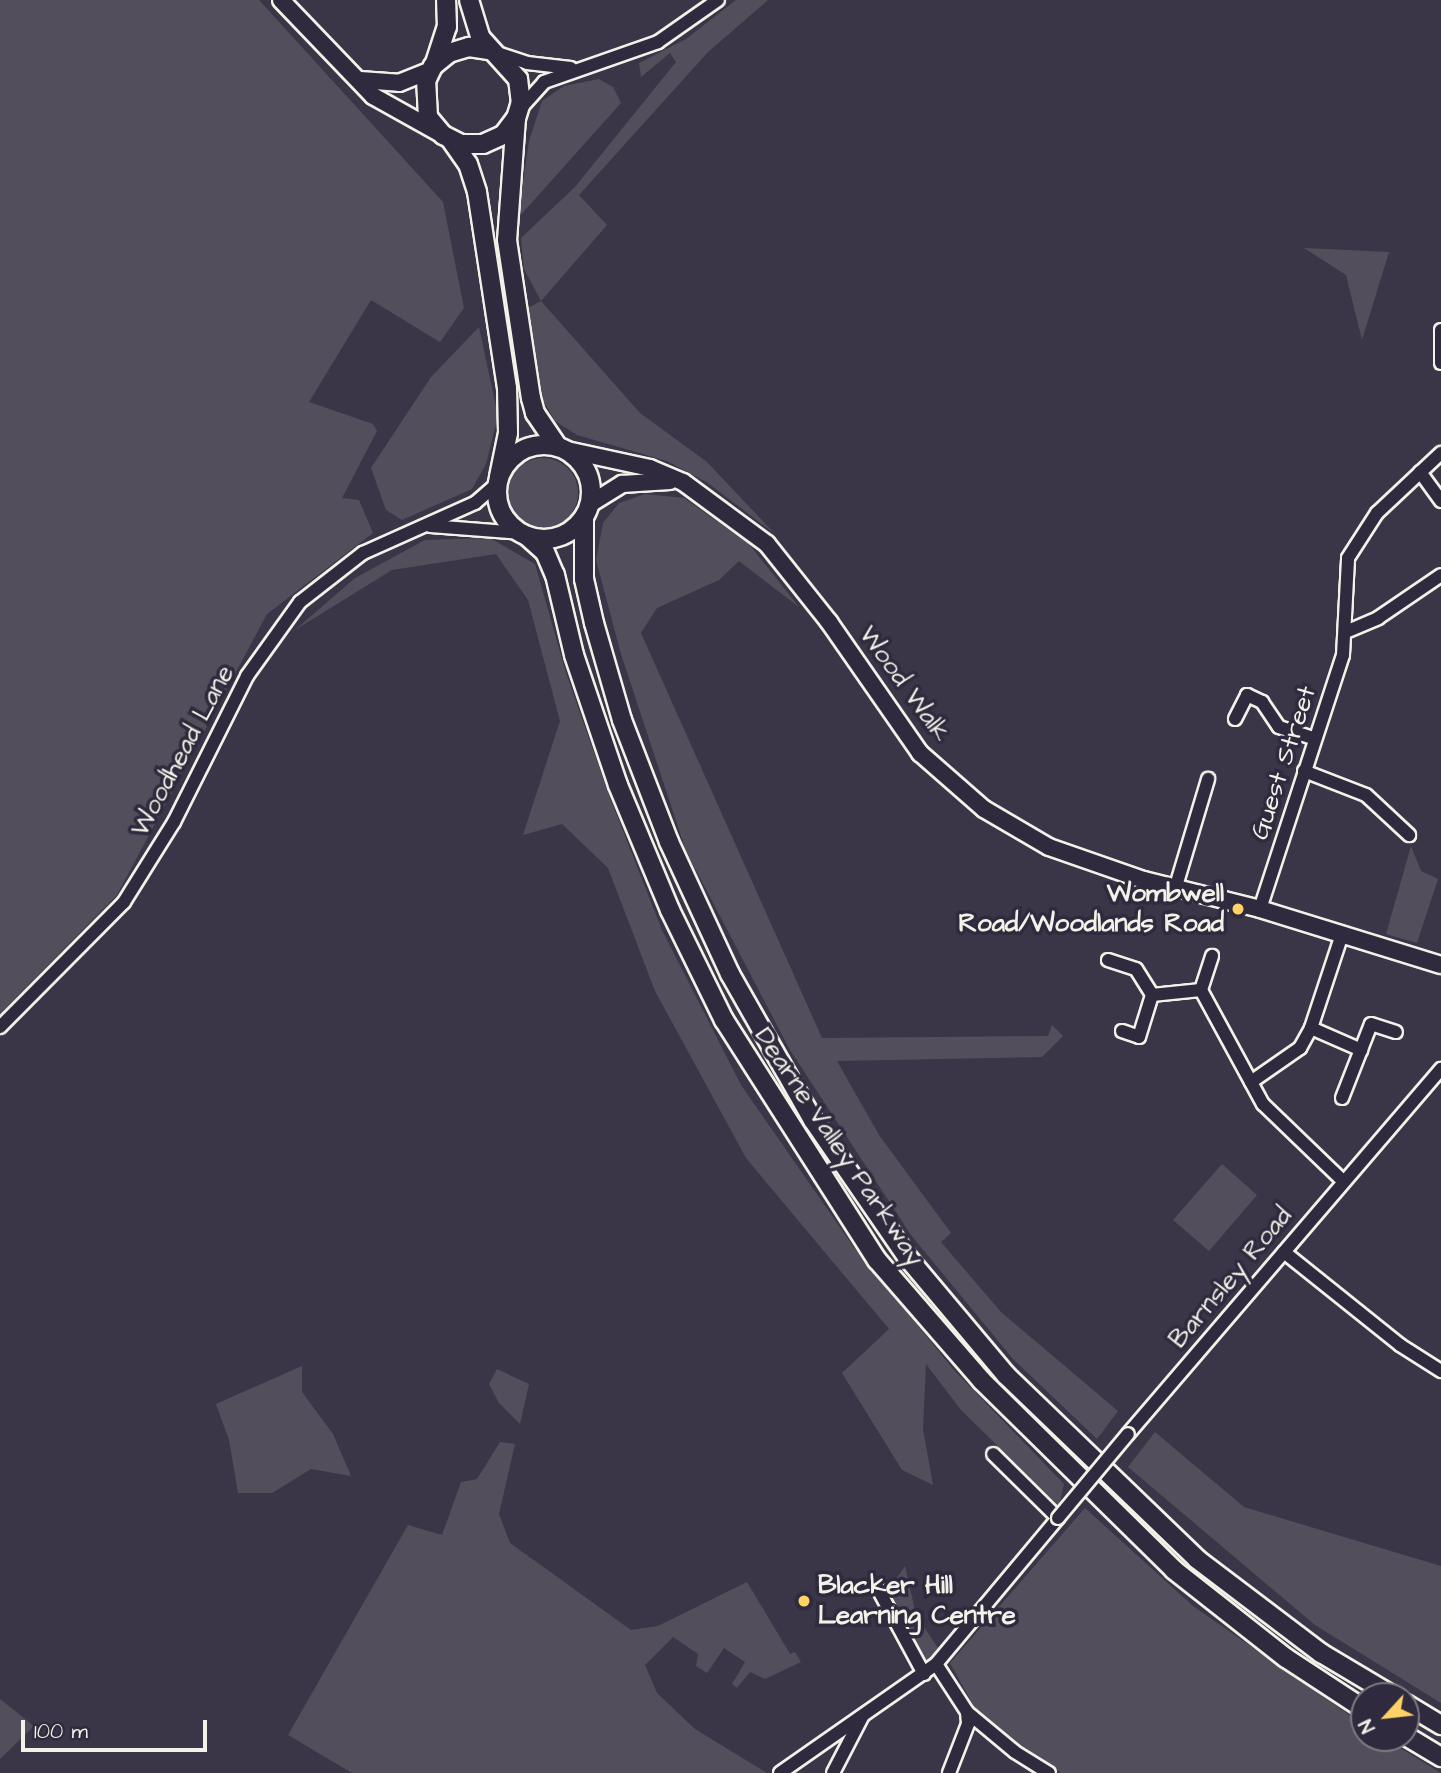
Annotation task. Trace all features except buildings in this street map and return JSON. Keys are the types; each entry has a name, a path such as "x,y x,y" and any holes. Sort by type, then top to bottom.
{"highway":[{"path":"446,0 447,27 432,68 424,105 468,163 477,192 508,388 508,433 499,480 504,517 524,534 558,537 587,511 585,467 562,448 534,413 507,240 518,79 492,51 476,28 469,0"},
{"path":"432,68 459,49 492,51"},
{"path":"447,138 483,144 503,135 517,116"},
{"path":"499,480 511,459 529,447 562,448"},
{"name":"Dearne Valley Parkway","path":"587,511 584,579 622,720 669,842 758,1023 813,1120 899,1246 1006,1375 1197,1559 1321,1653 1370,1682"},
{"name":"Dearne Valley Parkway","path":"524,534 545,552 555,575 574,655 618,785 670,910 731,1031 877,1260 982,1381 1174,1570 1286,1658 1350,1700"},
{"path":"1420,1712 1441,1725"},
{"path":"1420,1744 1441,1756"}],"main road":[{"path":"281,0 342,68 360,80 373,96 447,138"},
{"path":"360,80 398,83 432,68"},
{"name":"Wood Walk","path":"562,448 650,468 683,482 767,544 920,753 984,809 1049,847 1144,880 1259,909 1441,965"},
{"path":"587,511 622,484 641,480 683,482"}],"street":[{"path":"517,116 536,86 659,42 718,0"},
{"path":"492,51 541,66 578,69"},
{"path":"1441,330 1441,363"},
{"name":"Guest Street","path":"1259,909 1348,631 1348,558 1377,513 1441,453"},
{"path":"1420,472 1441,500"},
{"name":"Woodhead Lane","path":"0,1027 124,902 174,822 247,676 300,602 363,554 401,533 427,526 475,503 499,480"},
{"name":"Woodhead Lane","path":"427,526 524,534"},
{"path":"1348,631 1378,618 1441,575"},
{"path":"1235,719 1247,695 1262,702 1279,727 1315,739"},
{"path":"1304,771 1366,794 1409,835"},
{"path":"1176,886 1208,779"},
{"path":"1251,1082 1300,1048 1311,1028 1342,934"},
{"path":"1212,957 1201,990 1263,1104 1343,1181"},
{"path":"1108,960 1136,969 1152,995 1139,1037 1122,1031"},
{"path":"1152,995 1201,990"},
{"path":"1342,1098 1371,1024 1396,1032"},
{"path":"1311,1028 1362,1050"},
{"name":"Barnsley Road","path":"780,1773 936,1664 1128,1434 1441,1069"},
{"path":"1283,1252 1400,1345 1441,1371"},
{"path":"993,1454 1058,1518"},
{"path":"877,1587 924,1674"},
{"path":"936,1664 967,1712 1015,1752 1049,1773"},
{"path":"949,1773 968,1724 967,1712"},
{"path":"833,1773 864,1715"}],"shaded area":[{"path":"0,0 259,0 443,202 464,308 440,342 371,300 309,402 373,424 377,431 342,498 359,500 373,533 267,614 117,895 0,1014"},
{"path":"736,0 768,0 708,52 579,195 607,225 541,301 524,269 521,238 575,187 676,62 670,53 641,77 639,63 686,39"},
{"path":"599,79 613,87 621,103 518,218 529,141 542,101 564,86"},
{"path":"1304,248 1389,252 1362,340 1346,275"},
{"path":"541,301 640,413 707,462 775,534 708,483 667,461 577,435 555,421 543,400 528,308"},
{"path":"479,327 498,416 486,464 472,489 402,520 386,510 371,468 431,377"},
{"path":"550,458 563,464 572,473 576,479 576,507 568,518 557,526 536,528 518,518 510,507 508,486 518,468 529,460"},
{"path":"645,494 684,498 749,544 799,607 739,561 719,580 657,608 641,633 822,1038 1048,1036 1052,1025 1063,1036 1042,1057 837,1061 879,1135 951,1233 941,1242 1001,1312 1118,1411 1097,1439 1013,1359 911,1235 790,1050 686,851 621,654 596,560 603,523 619,503"},
{"path":"490,538 535,564 566,673 610,798 662,930 741,1085 853,1246 953,1369 1064,1484 1059,1506 961,1410 926,1364 923,1429 933,1485 902,1470 842,1373 889,1329 746,1158 655,991 608,868 562,824 523,835 560,721 528,600 496,554 392,570 295,630 355,578 425,540"},
{"path":"1411,846 1421,871 1438,879 1417,943 1386,934"},
{"path":"1222,1164 1257,1195 1209,1251 1173,1220"},
{"path":"302,1366 302,1392 333,1434 351,1476 311,1469 272,1493 238,1493 229,1440 216,1404"},
{"path":"497,1369 529,1384 520,1424 499,1403 489,1384"},
{"path":"1155,1432 1244,1507 1441,1566 1441,1703 1420,1690 1420,1682 1407,1682 1315,1625 1128,1467"},
{"path":"500,1442 515,1444 499,1514 510,1543 631,1630 658,1626 747,1582 790,1654 795,1652 801,1662 765,1679 750,1672 737,1688 732,1684 745,1662 724,1648 707,1673 696,1666 698,1654 673,1637 645,1665 657,1693 695,1729 767,1773 352,1773 288,1735 408,1525 442,1535 461,1482 477,1479"},
{"path":"1085,1508 1193,1606 1350,1715 1350,1752 1407,1752 1441,1773 1061,1773 1020,1748 975,1708 950,1663"},
{"path":"905,1566 916,1615 940,1651 925,1661 886,1594"},
{"path":"0,1699 34,1726 0,1759"}],"place":[{"name":"Wombwell Road/Woodlands Road","path":"1238,909"},
{"name":"Blacker Hill Learning Centre","path":"804,1601"}]}
